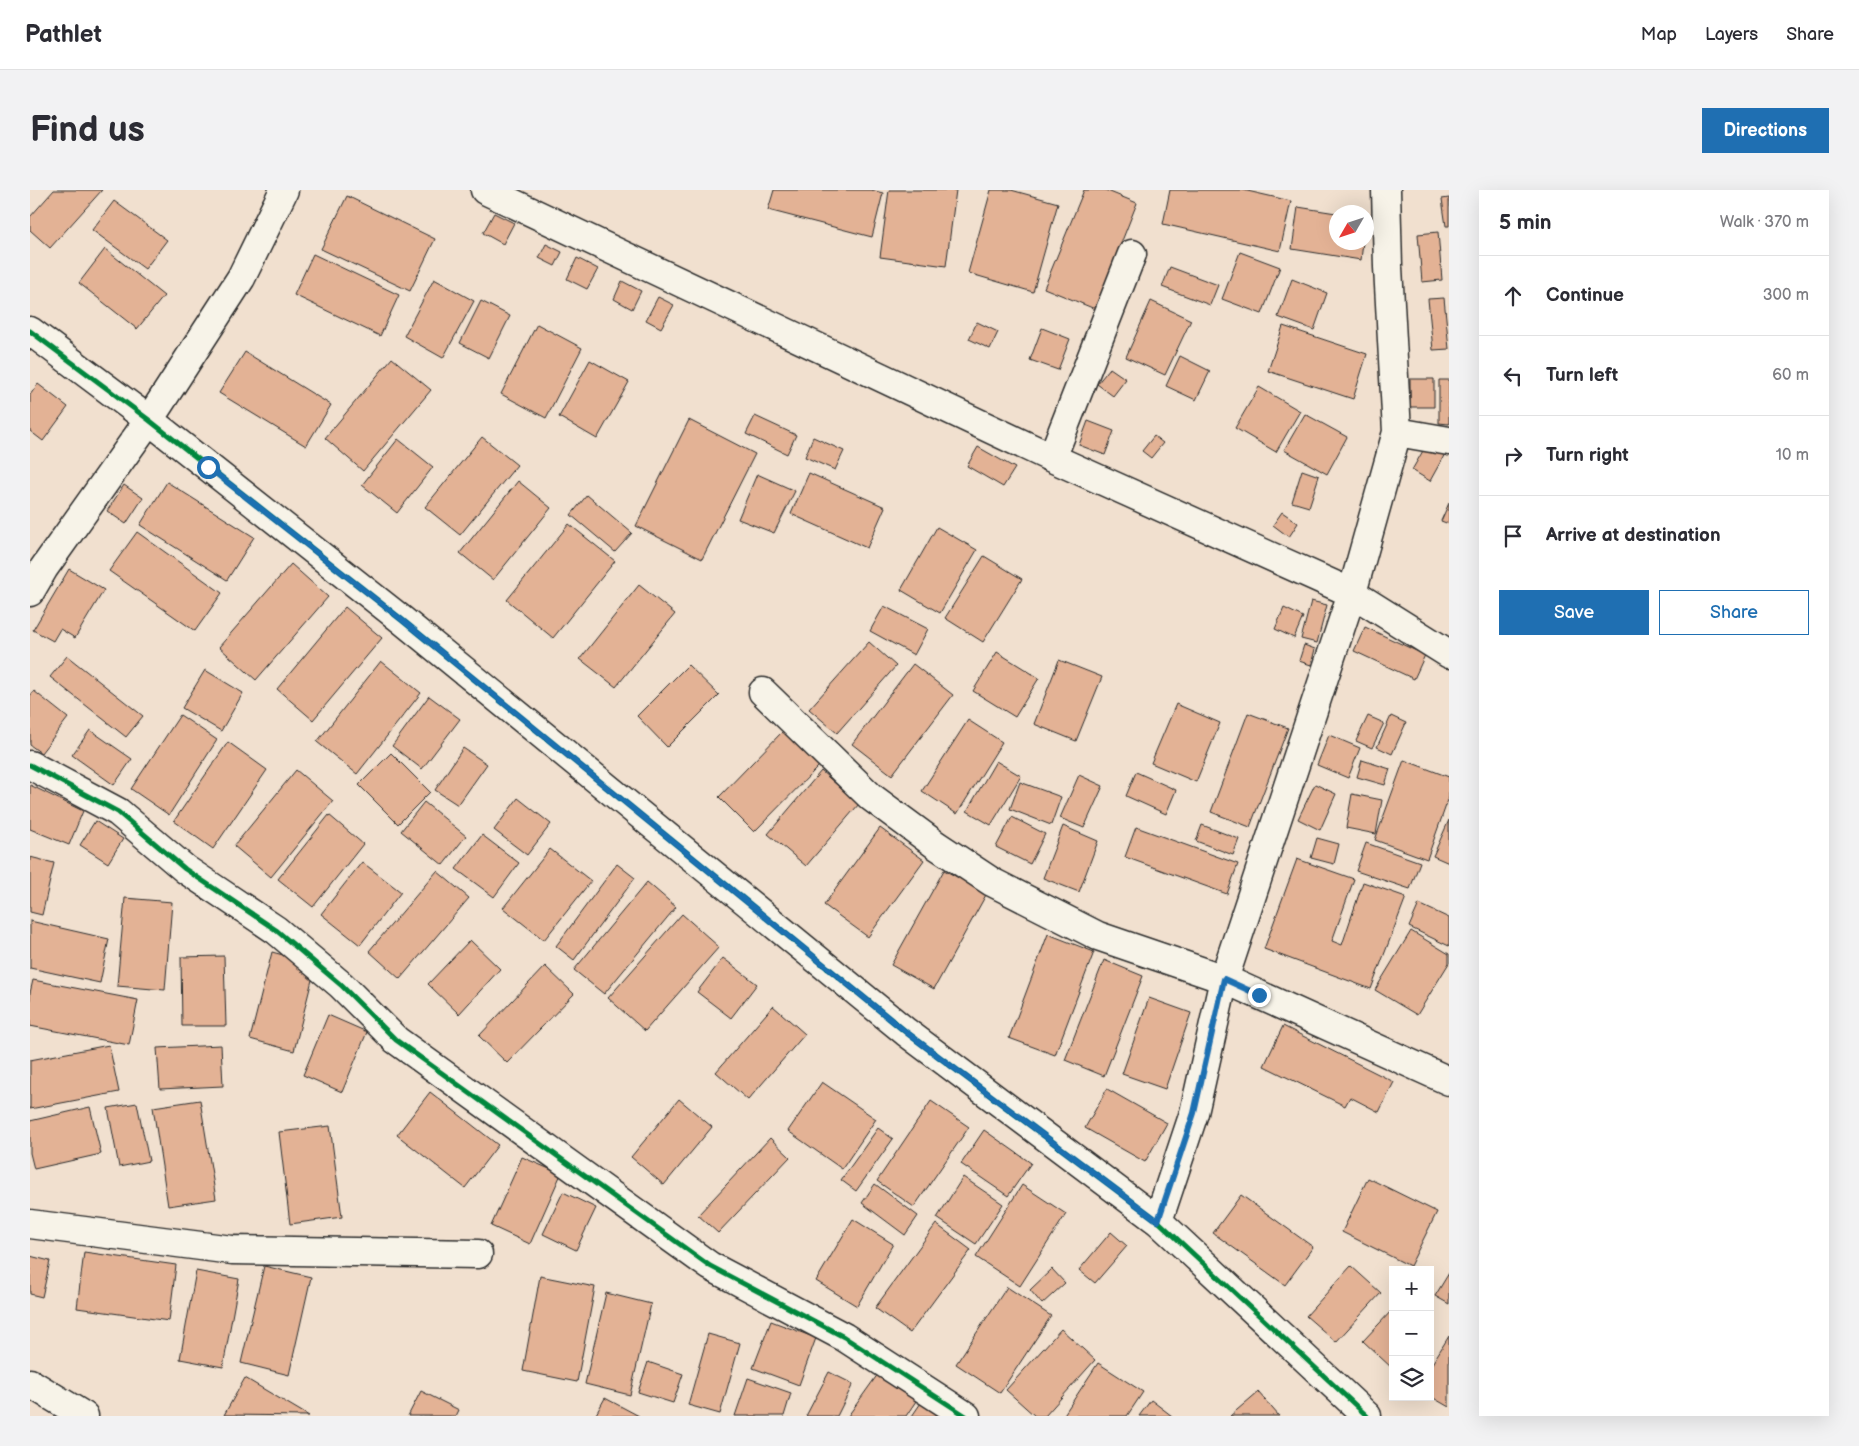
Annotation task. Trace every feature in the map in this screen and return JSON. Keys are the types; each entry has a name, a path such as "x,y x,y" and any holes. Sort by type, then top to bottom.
{"street":[{"path":"30,592 44,568 148,420 241,278 284,190"},
{"path":"485,190 1052,458 1352,593 1449,654"},
{"path":"1158,1221 1194,1113 1224,979 1352,593 1396,432 1386,190"},
{"path":"1052,458 1132,254"},
{"path":"30,331 148,420 402,620 906,1032 1158,1221 1367,1416"},
{"path":"1396,432 1449,441"},
{"path":"763,692 871,796 936,845 992,882 1098,936 1224,979 1449,1081"},
{"path":"30,765 118,812 185,869 276,930 341,985 396,1040 710,1266 844,1337 966,1416"},
{"path":"30,1224 232,1250 478,1254"},
{"path":"30,1383 84,1416"}],"building":[{"path":"54,190 102,190 50,248 30,230 30,217"},
{"path":"774,190 871,190 883,193 872,237 768,210"},
{"path":"889,190 956,190 946,266 880,257"},
{"path":"991,190 1011,190 1058,203 1033,292 968,273"},
{"path":"1084,190 1105,190 1137,203 1095,309 1044,288"},
{"path":"1170,190 1243,190 1291,201 1280,251 1163,224"},
{"path":"347,196 435,239 410,291 321,249"},
{"path":"1449,198 1449,226 1446,226 1442,199"},
{"path":"114,201 167,240 145,269 92,230"},
{"path":"1298,207 1329,212 1329,250 1362,250 1361,260 1292,249"},
{"path":"494,213 514,223 503,244 483,233"},
{"path":"1438,232 1442,280 1422,282 1418,234"},
{"path":"546,244 562,252 555,266 539,258"},
{"path":"105,249 164,296 137,329 79,283"},
{"path":"1240,252 1280,267 1262,314 1222,299"},
{"path":"313,254 399,295 380,336 294,295"},
{"path":"577,258 598,269 587,289 567,279"},
{"path":"1170,267 1218,285 1210,305 1162,287"},
{"path":"434,279 474,301 443,358 404,336"},
{"path":"1292,279 1327,293 1314,330 1278,317"},
{"path":"622,281 641,291 632,309 614,299"},
{"path":"658,297 674,305 661,328 646,320"},
{"path":"1444,298 1449,349 1433,350 1428,299"},
{"path":"481,301 510,316 489,358 460,343"},
{"path":"1151,301 1191,320 1165,375 1126,357"},
{"path":"977,322 998,332 990,349 969,339"},
{"path":"537,324 582,348 546,418 501,394"},
{"path":"1283,326 1367,354 1353,399 1268,371"},
{"path":"1042,328 1070,339 1058,370 1030,360"},
{"path":"245,352 331,405 306,446 219,393"},
{"path":"1180,356 1210,371 1196,400 1166,386"},
{"path":"392,358 431,390 363,471 325,438"},
{"path":"590,360 629,382 597,439 559,417"},
{"path":"1110,368 1126,379 1113,396 1097,384"},
{"path":"1410,379 1434,379 1434,407 1410,407"},
{"path":"1439,380 1449,380 1449,424 1439,423"},
{"path":"38,384 68,407 43,441 30,431 30,395"},
{"path":"1259,387 1300,411 1276,452 1235,428"},
{"path":"1305,414 1347,437 1327,474 1284,450"},
{"path":"755,416 796,435 787,454 746,434"},
{"path":"689,420 755,454 702,559 636,526"},
{"path":"1088,421 1114,431 1105,455 1079,445"},
{"path":"1154,436 1163,443 1151,458 1142,451"},
{"path":"482,437 517,465 460,535 425,507"},
{"path":"813,437 844,451 835,470 805,457"},
{"path":"398,439 433,467 397,513 362,485"},
{"path":"1428,442 1446,452 1430,481 1412,470"},
{"path":"978,447 1015,468 1003,487 967,466"},
{"path":"1302,470 1319,476 1309,507 1292,502"},
{"path":"809,473 885,507 867,548 791,514"},
{"path":"757,474 795,491 774,533 738,519"},
{"path":"518,481 551,508 493,580 460,553"},
{"path":"167,482 254,537 227,580 140,525"},
{"path":"124,485 143,498 126,524 107,511"},
{"path":"587,495 632,533 615,552 571,515"},
{"path":"1449,503 1449,524 1441,521"},
{"path":"1282,512 1298,523 1289,537 1273,525"},
{"path":"569,524 615,561 553,638 507,600"},
{"path":"937,527 977,550 940,613 901,590"},
{"path":"137,532 222,593 195,631 109,571"},
{"path":"984,556 1022,579 983,642 945,618"},
{"path":"291,564 328,597 256,680 219,647"},
{"path":"69,569 104,590 75,638 60,629 53,641 33,630"},
{"path":"639,585 675,614 616,687 580,659"},
{"path":"1311,601 1327,605 1317,643 1301,639"},
{"path":"884,606 928,629 914,655 870,631"},
{"path":"345,607 382,638 313,720 277,689"},
{"path":"1284,608 1303,617 1294,638 1275,629"},
{"path":"1365,627 1425,655 1414,679 1354,651"},
{"path":"869,642 896,666 837,733 809,709"},
{"path":"1304,645 1315,649 1311,665 1299,661"},
{"path":"997,652 1039,678 1015,717 973,691"},
{"path":"67,656 143,716 126,737 50,677"},
{"path":"1059,660 1102,677 1076,741 1034,724"},
{"path":"381,661 421,693 357,774 317,742"},
{"path":"913,664 953,695 892,775 852,744"},
{"path":"688,665 719,695 667,747 637,716"},
{"path":"205,670 243,693 221,731 182,708"},
{"path":"34,691 68,718 41,753 30,745 30,696"},
{"path":"429,696 460,719 422,769 392,746"},
{"path":"1176,704 1220,723 1196,782 1151,763"},
{"path":"1248,713 1288,728 1250,827 1211,812"},
{"path":"180,715 217,740 169,815 131,789"},
{"path":"1368,716 1384,723 1372,748 1356,741"},
{"path":"1391,716 1406,723 1392,754 1377,747"},
{"path":"968,720 1002,742 957,814 922,791"},
{"path":"90,730 132,759 114,785 72,755"},
{"path":"783,731 819,766 754,832 719,797"},
{"path":"1329,735 1360,748 1348,778 1317,765"},
{"path":"228,742 267,770 213,849 174,821"},
{"path":"463,748 487,764 458,805 435,790"},
{"path":"391,753 430,792 398,824 359,785"},
{"path":"1362,760 1390,769 1385,785 1357,777"},
{"path":"1404,760 1449,777 1449,797 1427,859 1375,840"},
{"path":"996,761 1021,776 991,825 967,811"},
{"path":"296,770 333,801 271,877 234,846"},
{"path":"821,771 859,804 806,866 768,834"},
{"path":"1136,772 1176,790 1166,814 1126,796"},
{"path":"1079,775 1103,786 1084,828 1060,818"},
{"path":"1020,782 1061,797 1051,825 1010,809"},
{"path":"1315,784 1336,794 1320,830 1298,819"},
{"path":"30,785 83,811 69,845 30,829"},
{"path":"1352,794 1382,800 1376,834 1346,828"},
{"path":"518,798 551,824 527,855 494,830"},
{"path":"424,802 466,836 443,865 401,831"},
{"path":"329,815 363,844 313,907 278,879"},
{"path":"1012,817 1045,834 1030,864 996,847"},
{"path":"1449,820 1449,863 1433,856"},
{"path":"95,821 123,839 108,863 80,845"},
{"path":"1202,825 1239,839 1233,855 1196,841"},
{"path":"1063,826 1098,841 1079,892 1043,878"},
{"path":"1136,827 1238,864 1227,894 1125,857"},
{"path":"880,828 924,860 868,937 824,905"},
{"path":"482,835 519,863 494,897 456,869"},
{"path":"1317,838 1339,844 1334,864 1311,858"},
{"path":"1366,843 1420,862 1410,889 1356,871"},
{"path":"550,849 591,881 544,940 503,908"},
{"path":"30,857 54,863 42,915 30,912"},
{"path":"1297,859 1354,879 1332,941 1342,945 1363,882 1406,897 1371,989 1264,949"},
{"path":"362,862 401,892 360,945 321,914"},
{"path":"617,864 635,878 574,960 556,946"},
{"path":"944,870 987,893 934,989 891,965"},
{"path":"437,871 469,898 400,979 369,951"},
{"path":"647,882 676,907 604,994 574,970"},
{"path":"125,898 172,902 165,990 117,986"},
{"path":"1419,904 1449,918 1449,946 1409,927"},
{"path":"682,914 719,947 645,1031 608,998"},
{"path":"30,921 109,939 100,983 30,968"},
{"path":"1411,931 1449,954 1449,963 1417,1015 1375,990"},
{"path":"1048,934 1094,952 1055,1055 1009,1038"},
{"path":"470,940 500,969 459,1014 428,984"},
{"path":"272,952 316,964 294,1051 250,1039"},
{"path":"224,956 226,1026 182,1026 181,957"},
{"path":"723,958 757,984 731,1018 697,992"},
{"path":"1104,960 1143,976 1104,1076 1065,1060"},
{"path":"545,966 574,994 507,1063 479,1036"},
{"path":"33,980 138,1000 129,1045 30,1026 30,993"},
{"path":"1149,998 1191,1013 1165,1089 1122,1074"},
{"path":"773,1006 805,1034 748,1100 716,1072"},
{"path":"328,1015 367,1032 342,1092 303,1075"},
{"path":"1283,1026 1394,1082 1379,1112 1350,1097 1345,1106 1264,1066"},
{"path":"109,1045 119,1092 30,1109 30,1060"},
{"path":"221,1045 223,1086 160,1089 157,1048"},
{"path":"822,1082 876,1119 842,1169 788,1131"},
{"path":"1107,1089 1167,1123 1145,1162 1085,1128"},
{"path":"430,1092 498,1145 465,1188 397,1135"},
{"path":"679,1099 712,1127 664,1185 631,1157"},
{"path":"200,1100 216,1199 168,1206 153,1107"},
{"path":"931,1101 969,1127 914,1207 877,1181"},
{"path":"137,1103 149,1161 119,1167 108,1108"},
{"path":"90,1107 101,1154 34,1169 30,1153 30,1121"},
{"path":"330,1126 342,1217 290,1224 279,1132"},
{"path":"878,1128 893,1139 856,1191 841,1180"},
{"path":"984,1130 1031,1163 1008,1196 961,1164"},
{"path":"770,1138 790,1157 718,1233 698,1215"},
{"path":"522,1157 561,1174 530,1244 491,1226"},
{"path":"963,1177 1003,1204 976,1244 937,1218"},
{"path":"1368,1178 1437,1212 1410,1266 1342,1232"},
{"path":"875,1184 918,1216 905,1235 862,1203"},
{"path":"1022,1185 1066,1214 1020,1286 976,1257"},
{"path":"563,1192 596,1208 576,1250 543,1234"},
{"path":"1241,1195 1313,1247 1285,1285 1213,1233"},
{"path":"853,1219 893,1244 857,1306 816,1281"},
{"path":"936,1224 971,1250 910,1333 875,1308"},
{"path":"1111,1232 1127,1246 1095,1283 1079,1270"},
{"path":"84,1252 176,1265 169,1321 77,1308"},
{"path":"30,1256 50,1261 42,1297 30,1294"},
{"path":"264,1266 311,1277 289,1375 241,1363"},
{"path":"1351,1266 1381,1293 1336,1342 1306,1316"},
{"path":"1052,1269 1065,1283 1042,1304 1030,1290"},
{"path":"196,1271 239,1279 223,1367 180,1359"},
{"path":"1449,1273 1449,1304 1435,1296"},
{"path":"540,1276 595,1287 577,1382 523,1371"},
{"path":"1007,1287 1051,1316 1000,1393 956,1364"},
{"path":"606,1293 651,1304 630,1395 585,1384"},
{"path":"1389,1313 1389,1365 1363,1341"},
{"path":"771,1321 816,1338 799,1385 753,1368"},
{"path":"1061,1329 1095,1360 1045,1416 1035,1416 1006,1390"},
{"path":"708,1334 740,1343 720,1414 688,1405"},
{"path":"1449,1336 1449,1407 1434,1398 1434,1360"},
{"path":"648,1362 683,1374 673,1403 638,1392"},
{"path":"1098,1363 1143,1392 1127,1416 1063,1416"},
{"path":"829,1372 853,1384 837,1416 806,1416"},
{"path":"878,1374 916,1401 906,1416 848,1416"},
{"path":"245,1378 309,1416 224,1415"},
{"path":"748,1378 791,1393 784,1416 735,1416"},
{"path":"421,1391 459,1410 456,1416 408,1416"},
{"path":"1258,1392 1279,1416 1230,1416"},
{"path":"925,1397 952,1416 912,1416"},
{"path":"605,1398 639,1416 595,1416"},
{"path":"1151,1400 1172,1416 1139,1416"}],"cycle path":[{"path":"30,331 149,420 402,620 906,1032 1158,1221 1367,1416"},
{"path":"30,765 118,812 185,869 276,930 341,985 396,1040 710,1266 844,1337 966,1416"}],"route":[{"path":"208,467 402,620 906,1032 1158,1221 1194,1113 1224,979 1259,995"}]}
